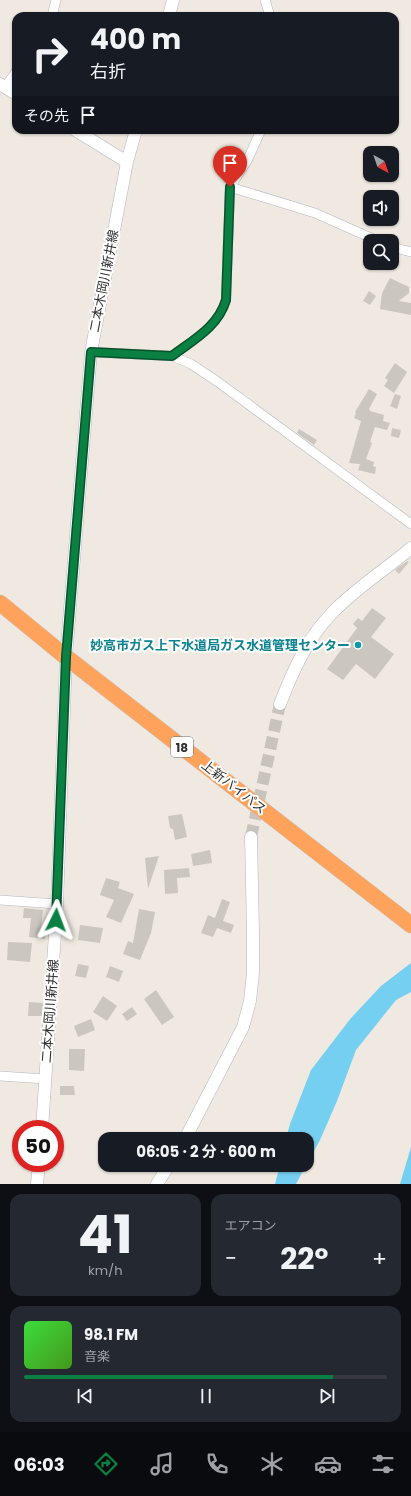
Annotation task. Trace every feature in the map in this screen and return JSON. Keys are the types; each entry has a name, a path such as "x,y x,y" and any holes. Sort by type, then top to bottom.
{"highway":[{"name":"上新バイパス","path":"0,603 66,657 411,925"}],"main road":[{"path":"170,12 173,0"},
{"path":"3,86 12,92"},
{"path":"82,134 127,162"},
{"name":"二本木岡川新井線","path":"43,1120 57,904 66,657 91,352 127,162 135,134"},
{"path":"280,704 295,665 320,627 333,612 411,548"},
{"path":"189,1132 243,1027 250,1001 253,973 251,837"},
{"path":"37,1184 38,1172"},
{"path":"157,1184 165,1172"}],"street":[{"path":"53,12 56,0"},
{"path":"265,0 269,12"},
{"path":"3,86 12,76"},
{"path":"172,356 212,326 223,311 226,300 230,187 248,159 259,134"},
{"path":"230,187 315,213 363,234"},
{"path":"399,249 411,252"},
{"path":"91,352 172,356 191,364 218,382 411,524"},
{"path":"0,900 57,904"},
{"path":"0,1076 46,1079"}],"water":[{"path":"411,963 411,992 396,1000 356,1050 337,1101 314,1151 314,1132 288,1132 311,1070 351,1018 381,986"},
{"path":"411,1147 411,1184 400,1184"},
{"path":"278,1172 302,1172 296,1184 275,1184"}],"building":[{"path":"390,278 409,287 409,293 399,301 411,303 411,315 380,309 382,293"},
{"path":"369,291 376,296 370,305 363,301"},
{"path":"395,363 407,372 394,393 384,386 388,380 385,378"},
{"path":"369,389 377,394 369,409 370,411 384,415 383,421 390,423 387,430 375,427 370,442 372,443 366,459 374,462 373,466 376,467 375,474 358,470 360,464 349,463 361,421 354,418 355,412"},
{"path":"395,394 401,396 397,409 390,406"},
{"path":"392,428 401,430 399,438 391,436"},
{"path":"299,429 317,440 314,445 297,433"},
{"path":"407,561 409,562 399,574 395,570"},
{"path":"372,608 386,618 371,637 394,654 375,679 356,664 343,680 327,669 357,628 353,624 358,618 362,621"},
{"path":"182,814 187,837 175,840 173,829 170,828 168,816"},
{"path":"210,850 212,863 193,866 191,854"},
{"path":"159,856 148,889 145,858"},
{"path":"189,868 190,877 177,878 178,893 165,894 164,870"},
{"path":"106,878 120,882 118,888 134,894 121,923 106,917 114,900 100,895"},
{"path":"222,899 230,902 223,921 234,925 231,933 217,928 213,937 201,933 208,915 215,918"},
{"path":"24,908 43,910 41,928 46,928 45,939 29,937 31,918 23,918"},
{"path":"139,909 155,912 151,933 140,960 123,954 128,941 133,943"},
{"path":"80,925 103,928 100,943 78,940"},
{"path":"8,942 32,943 30,962 7,960"},
{"path":"78,964 89,966 86,978 75,976"},
{"path":"110,966 123,971 119,982 106,977"},
{"path":"156,990 174,1017 162,1025 144,999"},
{"path":"103,996 117,1006 107,1021 93,1012"},
{"path":"29,1002 43,1003 42,1016 28,1016"},
{"path":"132,1007 137,1014 127,1021 122,1014"},
{"path":"91,1019 95,1030 78,1037 74,1026"},
{"path":"69,1049 85,1049 84,1071 69,1070"},
{"path":"60,1086 74,1086 75,1095 60,1095"}],"tunnel":[{"path":"251,837 280,704"}],"place":[{"name":"妙高市ガス上下水道局ガス水道管理センター","path":"358,645"}],"route":[{"path":"56,920 66,657 91,352 172,356 212,326 223,311 226,300 230,187"}]}
